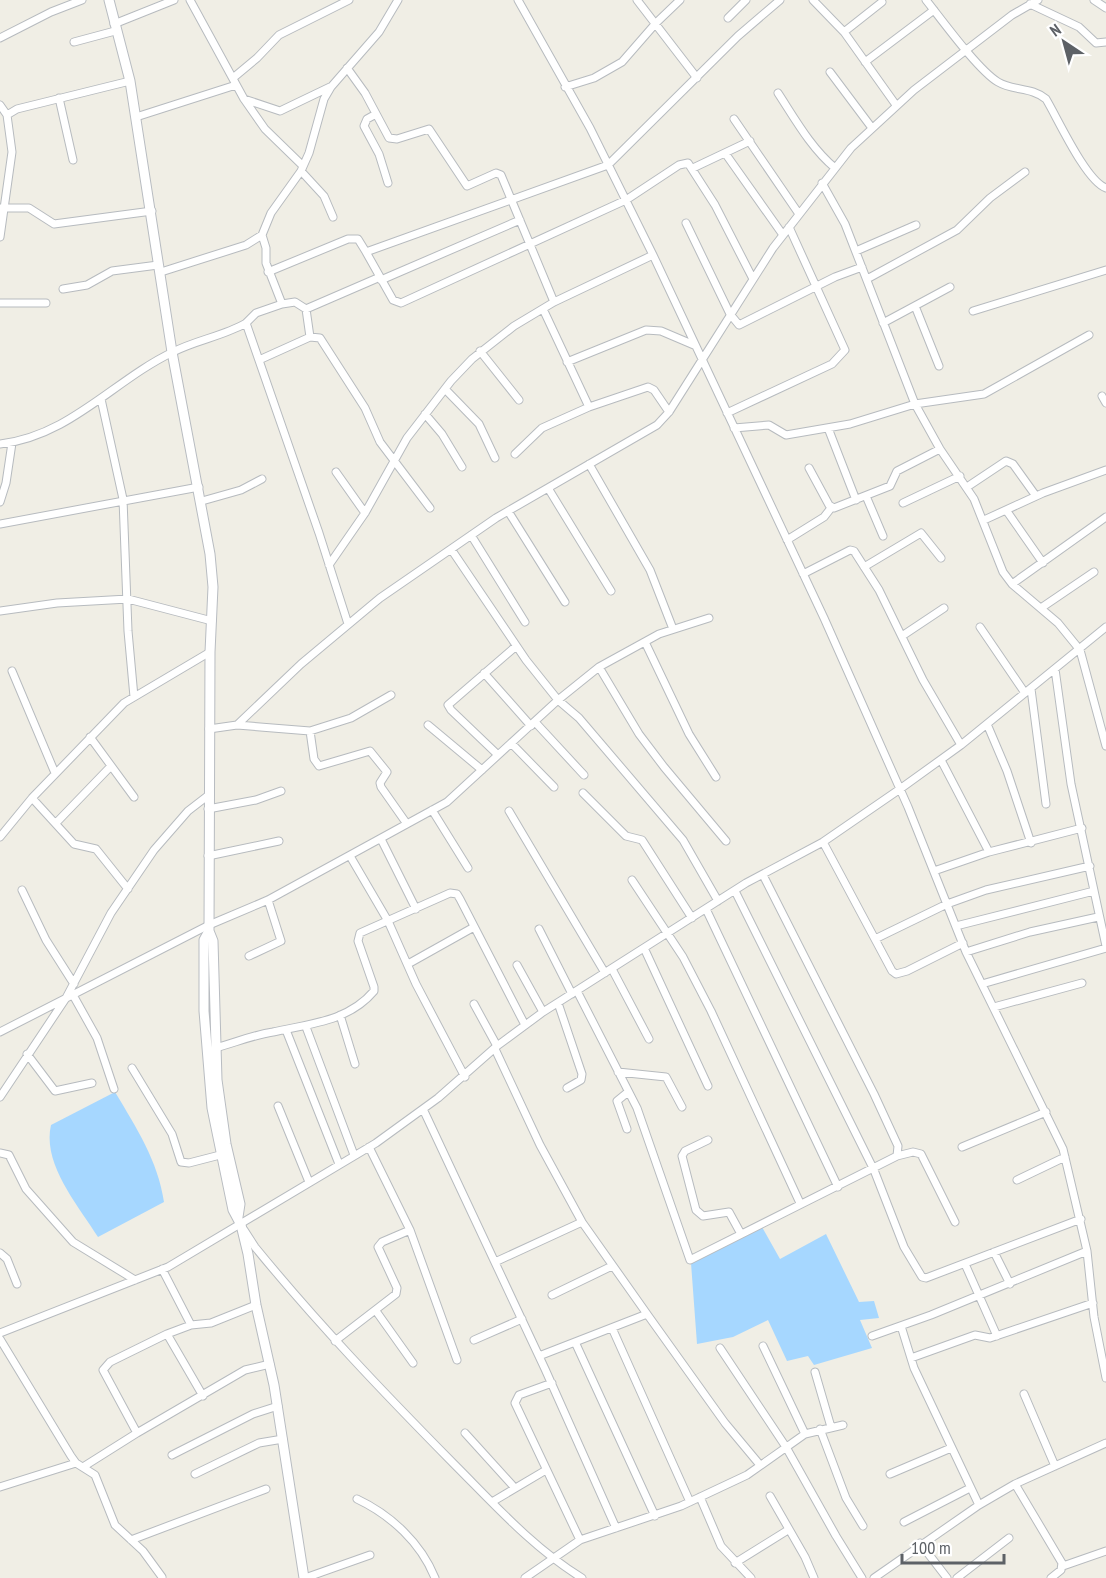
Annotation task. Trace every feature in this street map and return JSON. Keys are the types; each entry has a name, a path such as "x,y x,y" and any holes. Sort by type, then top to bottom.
{"street":[{"path":"0,38 51,12 82,0"},
{"path":"109,0 130,81 152,211 172,352 202,501 210,554 212,621 208,809 209,928 213,941 215,1048 226,1144 240,1204 240,1221 278,1406 304,1578 370,1555"},
{"path":"74,42 115,28 174,0"},
{"path":"190,0 244,99 265,129 302,168 324,196 333,217"},
{"path":"136,117 234,82 279,35 349,0"},
{"path":"282,304 268,272 262,235 271,213 302,168 324,99 331,87 379,33 398,0"},
{"path":"518,0 608,165 653,255 693,345 803,574 900,789 966,952 1046,1112 1065,1157 1081,1219 1088,1251 1092,1303 1106,1378"},
{"path":"637,0 696,78"},
{"path":"565,87 594,78 622,62 656,23 680,0"},
{"path":"728,18 746,0"},
{"path":"366,252 608,165 696,78 780,0"},
{"path":"813,0 844,32 896,105"},
{"path":"926,0 987,74 1000,84 1034,91 1046,99 1090,174 1100,186 1106,188"},
{"path":"237,724 380,598 507,511 657,425 669,412 783,235 835,168 896,105 967,49 1038,0"},
{"path":"1094,0 1106,8"},
{"path":"844,32 882,2"},
{"path":"1030,4 1078,27 1096,42 1106,42"},
{"path":"865,62 934,10"},
{"path":"347,68 392,140 429,129 467,186 499,174 554,302"},
{"path":"830,72 872,128"},
{"path":"7,115 17,109 130,81"},
{"path":"244,99 280,111 331,87"},
{"path":"778,93 825,160 835,168"},
{"path":"59,98 73,160"},
{"path":"0,105 7,115 12,152 2,208 0,237"},
{"path":"376,114 367,119 364,126 379,154 388,183"},
{"path":"734,119 799,214"},
{"path":"693,168 750,141"},
{"path":"725,153 783,235"},
{"path":"268,272 348,239 358,239 393,300 401,303 626,200 679,165 688,163 727,226 753,279"},
{"path":"867,279 957,230 990,198 1025,172"},
{"path":"822,183 856,251 915,404 940,449 967,487 984,520 998,561 1012,584 1058,623 1080,650 1106,746"},
{"path":"2,208 29,208 54,224 152,211"},
{"path":"306,309 520,220"},
{"path":"686,223 730,314 736,323 743,325 817,286 862,267"},
{"path":"856,251 916,225"},
{"path":"727,413 832,364 843,355 845,347 789,227"},
{"path":"63,289 87,285 112,271 160,268 246,245 262,235"},
{"path":"329,565 425,414 445,388 480,351 514,326 554,302 653,255"},
{"path":"973,311 1106,270"},
{"path":"883,323 950,287"},
{"path":"0,444 12,443 66,422 172,352 246,323 256,313 282,304 295,302 306,309 310,337"},
{"path":"0,303 46,303"},
{"path":"915,306 939,366"},
{"path":"543,309 589,407"},
{"path":"246,323 348,624"},
{"path":"567,362 646,330 661,331 693,345"},
{"path":"734,428 769,425 786,435 850,424 915,404 992,391 1089,335"},
{"path":"260,360 310,337 320,338 366,408 380,442 430,508"},
{"path":"480,351 519,400"},
{"path":"515,454 542,428 589,407 648,387 654,390 669,412"},
{"path":"445,388 476,420 495,458"},
{"path":"1102,396 1106,403"},
{"path":"101,399 123,499 128,630 134,697"},
{"path":"425,414 442,434 462,467"},
{"path":"828,428 856,500"},
{"path":"0,502 6,483 12,443"},
{"path":"787,540 824,517 831,508 890,486 897,471 940,449"},
{"path":"967,487 1006,461 1013,464 1036,496"},
{"path":"589,464 650,570 673,628"},
{"path":"809,468 831,508"},
{"path":"984,520 1036,496 1106,470"},
{"path":"336,472 364,513"},
{"path":"903,502 960,476"},
{"path":"202,501 241,490 262,479"},
{"path":"0,524 123,499 199,487"},
{"path":"548,488 611,591"},
{"path":"866,496 883,536"},
{"path":"1006,510 1043,563"},
{"path":"507,511 565,602"},
{"path":"1012,584 1106,518"},
{"path":"864,567 921,533 941,558"},
{"path":"471,535 525,622"},
{"path":"451,549 515,647 683,840 718,901"},
{"path":"803,574 850,550 854,551 879,590 923,680 961,745"},
{"path":"1041,608 1094,572"},
{"path":"0,611 57,603 128,599 212,621"},
{"path":"902,636 944,608"},
{"path":"0,1032 268,900 458,795 558,699 599,667 673,628 709,618"},
{"path":"980,627 1028,691 1046,804"},
{"path":"0,1334 162,1269 369,1147 465,1077 496,1048 543,1012 718,901 823,842 900,789 961,745 1106,627"},
{"path":"645,642 689,734 717,777"},
{"path":"498,755 448,707 451,701 515,647"},
{"path":"0,837 32,798 117,709 210,652"},
{"path":"599,667 639,734 726,841"},
{"path":"982,984 1106,947 1071,784 1055,669"},
{"path":"12,671 55,773"},
{"path":"484,673 584,775"},
{"path":"209,729 237,724 310,731 351,718 391,695"},
{"path":"987,724 1007,771 1031,843"},
{"path":"428,725 482,770"},
{"path":"310,731 314,759 319,766 370,751 387,772 380,783 381,787 407,824"},
{"path":"90,737 134,797"},
{"path":"511,743 554,787"},
{"path":"941,760 989,852"},
{"path":"56,823 111,766"},
{"path":"208,809 256,800 281,791"},
{"path":"583,793 620,832 642,840 692,918"},
{"path":"0,1097 27,1054 70,996 111,914 154,850 188,811 210,794"},
{"path":"32,798 74,844 96,849 128,889"},
{"path":"432,810 468,868"},
{"path":"509,811 605,973"},
{"path":"934,871 989,852 1082,828"},
{"path":"381,839 417,909"},
{"path":"208,855 279,841"},
{"path":"823,842 888,966 896,974 908,971 963,943"},
{"path":"350,856 388,921 465,1077"},
{"path":"875,939 947,904 986,890 1090,866"},
{"path":"763,875 874,1094 898,1146 897,1156"},
{"path":"632,880 683,957 711,1011 800,1203"},
{"path":"22,890 46,940 74,984"},
{"path":"735,891 874,1170 917,1272 926,1278 1081,1219"},
{"path":"956,926 1094,891"},
{"path":"215,1048 286,1030 319,1025 340,1015 374,991 371,975 357,937 454,893 525,1025"},
{"path":"249,956 281,942 268,900"},
{"path":"706,909 838,1187"},
{"path":"966,952 1030,932 1098,917"},
{"path":"408,964 474,927"},
{"path":"209,928 204,940 206,1045 212,1108 233,1210 255,1247 335,1341 551,1559 582,1578"},
{"path":"539,929 618,1072 649,1138 687,1258 692,1260 800,1203 874,1170 897,1156 913,1152 921,1154 955,1222"},
{"path":"644,948 708,1086"},
{"path":"517,965 543,1012"},
{"path":"612,969 649,1039"},
{"path":"994,1007 1082,983"},
{"path":"70,996 97,1038 114,1089"},
{"path":"558,1003 582,1074 581,1080 567,1088"},
{"path":"474,1004 540,1145 582,1222 725,1423 760,1465"},
{"path":"340,1015 356,1064"},
{"path":"306,1027 354,1155"},
{"path":"286,1030 339,1164"},
{"path":"27,1054 55,1091 92,1083"},
{"path":"132,1068 172,1134 181,1162 189,1163 220,1155"},
{"path":"618,1072 666,1077 682,1107"},
{"path":"627,1130 617,1101 628,1092"},
{"path":"278,1106 309,1182"},
{"path":"423,1109 552,1383 616,1528"},
{"path":"962,1147 1046,1112"},
{"path":"708,1140 685,1151 682,1156 696,1210 703,1216 729,1212 741,1234"},
{"path":"369,1147 410,1230 457,1360"},
{"path":"0,1153 9,1155 26,1189 73,1242 135,1280"},
{"path":"1017,1180 1065,1157"},
{"path":"495,1262 582,1222"},
{"path":"335,1341 376,1311 398,1291 378,1247 382,1242 410,1230"},
{"path":"872,1336 1010,1284 1088,1251"},
{"path":"994,1252 1010,1284"},
{"path":"0,1253 7,1259 17,1284"},
{"path":"965,1264 997,1336"},
{"path":"552,1295 612,1266"},
{"path":"162,1269 191,1325"},
{"path":"911,1358 975,1335 986,1339 997,1336 1092,1303"},
{"path":"137,1434 104,1370 110,1362 166,1334 191,1325 211,1323 256,1305"},
{"path":"376,1311 412,1364"},
{"path":"539,1356 647,1314"},
{"path":"474,1340 522,1319"},
{"path":"901,1326 911,1358 979,1505"},
{"path":"612,1328 690,1502"},
{"path":"166,1334 203,1396"},
{"path":"0,1339 80,1465 97,1478 115,1525 143,1551 161,1578"},
{"path":"575,1342 655,1516"},
{"path":"763,1346 805,1434"},
{"path":"720,1348 786,1447 862,1578"},
{"path":"0,1487 80,1465 245,1370 270,1364"},
{"path":"815,1372 831,1427"},
{"path":"552,1383 515,1400 580,1540"},
{"path":"1024,1394 1055,1467"},
{"path":"172,1455 253,1414 278,1406"},
{"path":"525,1578 580,1540 655,1516 690,1502 760,1465 805,1434 843,1425"},
{"path":"820,1429 846,1498 863,1526"},
{"path":"465,1434 514,1487"},
{"path":"195,1474 259,1443 283,1439"},
{"path":"874,1578 920,1543 1015,1484 1106,1443"},
{"path":"890,1474 951,1448"},
{"path":"492,1502 546,1470"},
{"path":"1015,1484 1063,1566"},
{"path":"904,1521 970,1488"},
{"path":"131,1540 266,1489"},
{"path":"770,1496 805,1557 814,1578"},
{"path":"700,1497 721,1546 751,1578"},
{"path":"357,1499 378,1509 417,1545 435,1578"},
{"path":"735,1563 788,1530"},
{"path":"957,1578 1009,1538"},
{"path":"920,1543 947,1578"},
{"path":"1051,1578 1063,1566 1106,1551"}],"water":[{"path":"115,1092 151,1158 164,1202 98,1237 72,1198 57,1169 50,1140 51,1125"},
{"path":"762,1227 780,1259 826,1234 859,1302 874,1301 879,1318 860,1320 872,1348 814,1365 808,1356 787,1361 768,1320 733,1337 697,1344 691,1263"}]}
